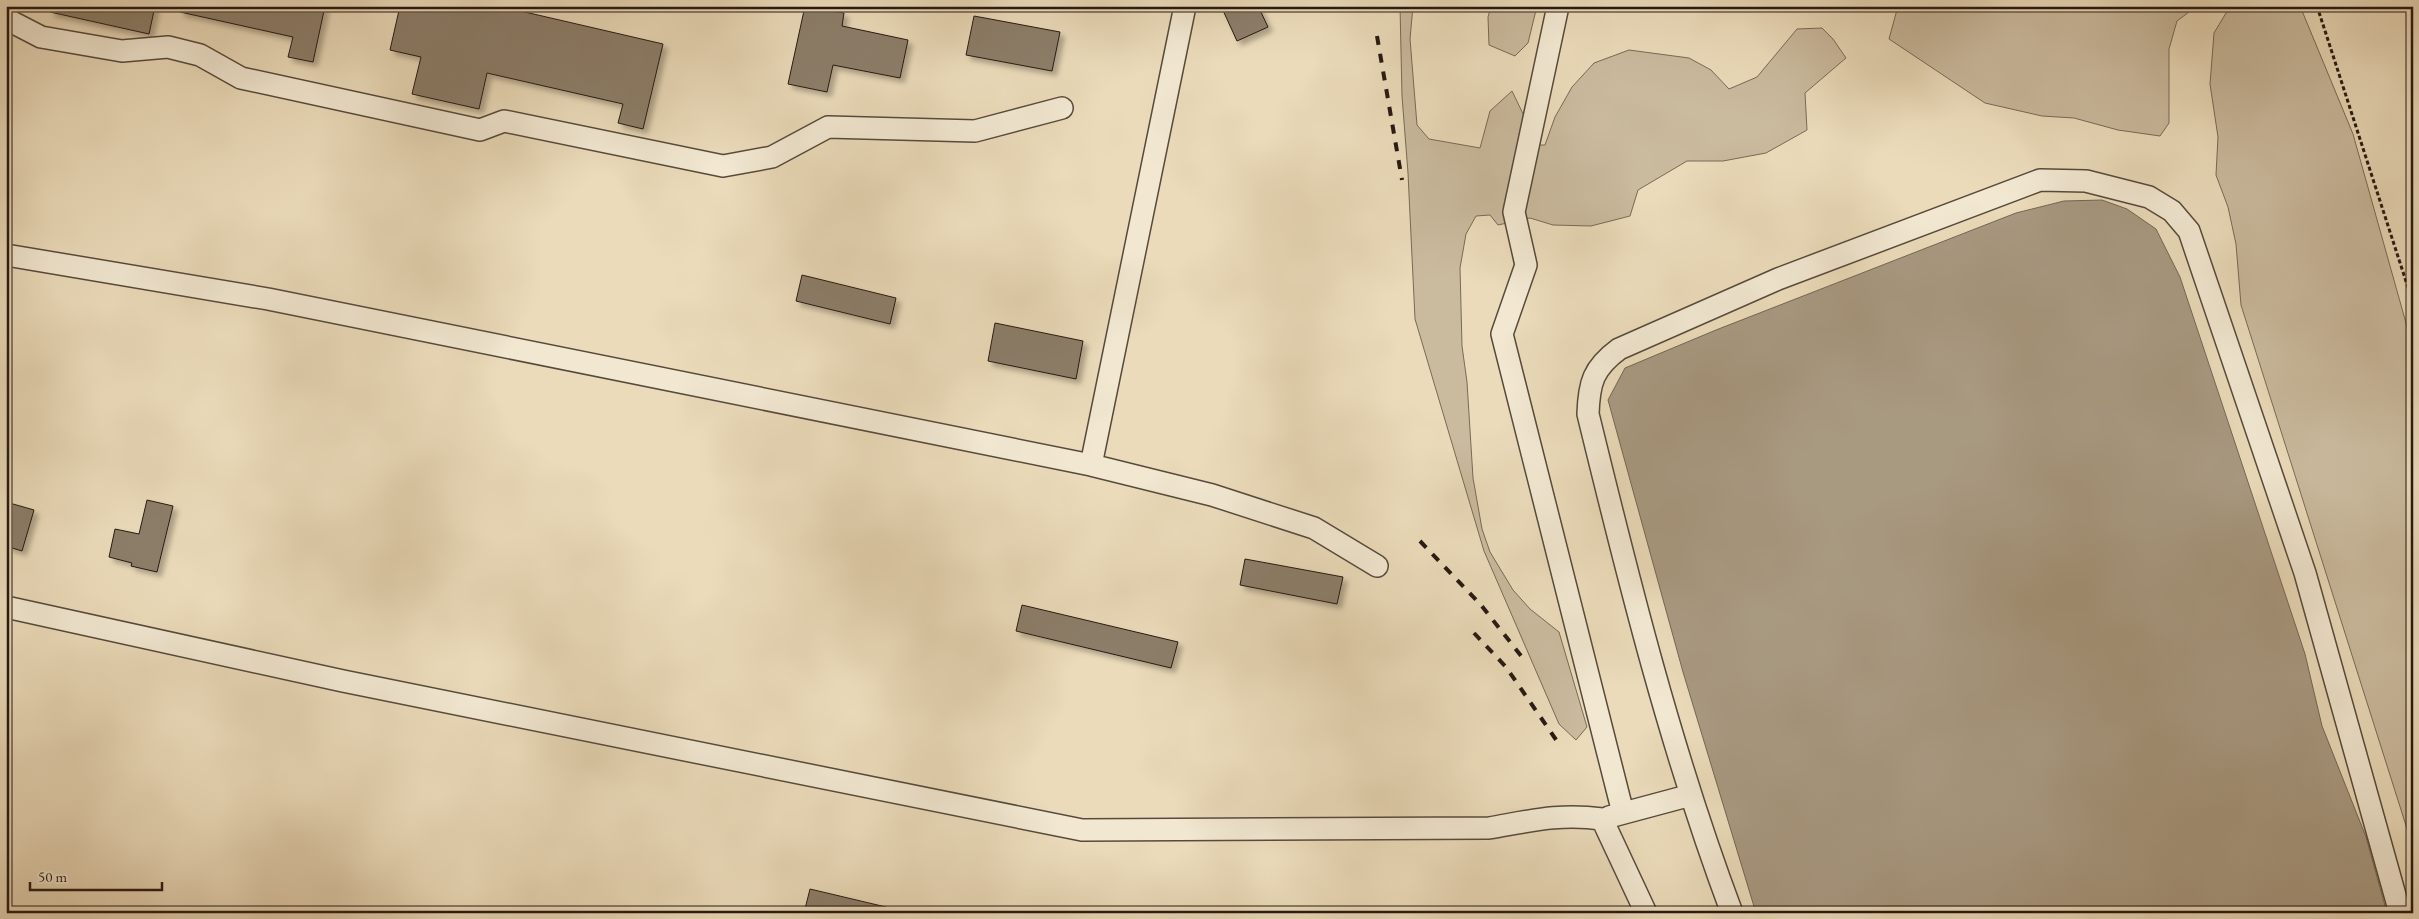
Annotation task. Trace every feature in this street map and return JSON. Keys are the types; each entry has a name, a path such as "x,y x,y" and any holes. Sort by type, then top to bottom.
{"lane":[{"path":"1091,465 1185,6"},
{"path":"1558,6 1514,212 1526,265 1502,334 1623,814"},
{"path":"6,15 10,21 41,37 122,51 168,48 200,55 241,78 480,130 504,121 723,166 772,157 828,127 976,131 1062,108"},
{"path":"1732,913 1692,795 1622,552 1588,414 1588,395 1593,378 1604,360 1619,349 1778,278 2040,180 2086,181 2149,197 2172,211 2189,232 2306,573 2400,913"},
{"path":"6,254 268,298 1091,465 1212,495 1314,528 1377,566"},
{"path":"6,607 343,681 1082,830 1489,828 1546,817 1581,816 1602,819 1692,795"},
{"path":"1602,819 1646,913"}],"path":[{"path":"2317,6 2413,303"}],"shaded area":[{"path":"1400,6 1413,6 1410,39 1417,125 1429,139 1480,148 1490,111 1512,91 1526,120 1532,145 1545,145 1555,117 1572,87 1594,63 1629,50 1689,58 1711,70 1729,89 1757,77 1797,29 1822,28 1833,39 1846,58 1805,93 1807,130 1766,153 1723,161 1687,161 1638,190 1630,216 1591,226 1553,225 1530,218 1498,225 1490,215 1476,216 1466,234 1460,268 1462,346 1467,382 1473,478 1482,529 1490,552 1513,590 1530,609 1559,632 1587,727 1576,740 1559,724 1484,551 1415,319 1408,173 1402,96"},
{"path":"1491,6 1537,6 1528,43 1515,56 1489,45 1488,17"},
{"path":"1898,6 2197,6 2177,21 2169,49 2169,123 2160,136 2118,130 2074,118 2042,116 1985,103 1889,39"},
{"path":"2243,6 2300,6 2353,134 2413,348 2413,835 2409,835 2241,305 2236,244 2228,207 2216,175 2218,137 2210,84 2214,33 2226,13"},
{"path":"2102,200 2127,209 2156,229 2180,277 2305,654 2322,726 2366,837 2387,913 1756,913 1683,672 1608,400 1625,368 1716,330 2016,213 2064,201"}],"building":[{"path":"51,6 155,6 149,34 50,12"},
{"path":"181,6 325,6 313,62 288,57 293,37 180,12"},
{"path":"400,6 499,6 663,44 643,129 618,123 623,104 487,73 479,109 412,94 421,57 390,50"},
{"path":"805,6 844,13 842,26 908,40 900,78 833,65 827,92 788,84"},
{"path":"1221,6 1258,6 1268,27 1237,41"},
{"path":"974,16 1060,32 1052,71 966,55"},
{"path":"802,275 896,298 890,324 796,301"},
{"path":"995,323 1083,341 1076,379 988,361"},
{"path":"147,500 173,506 157,572 131,566 132,563 109,557 115,529 139,534"},
{"path":"6,502 34,510 22,551 6,546"},
{"path":"1245,559 1343,577 1337,604 1240,585"},
{"path":"1022,605 1178,642 1171,668 1016,631"},
{"path":"810,889 886,907 885,913 804,913"}],"railway":[{"path":"1377,36 1402,180"},
{"path":"1420,541 1481,605 1522,657"},
{"path":"1474,633 1506,667 1559,744"}]}
